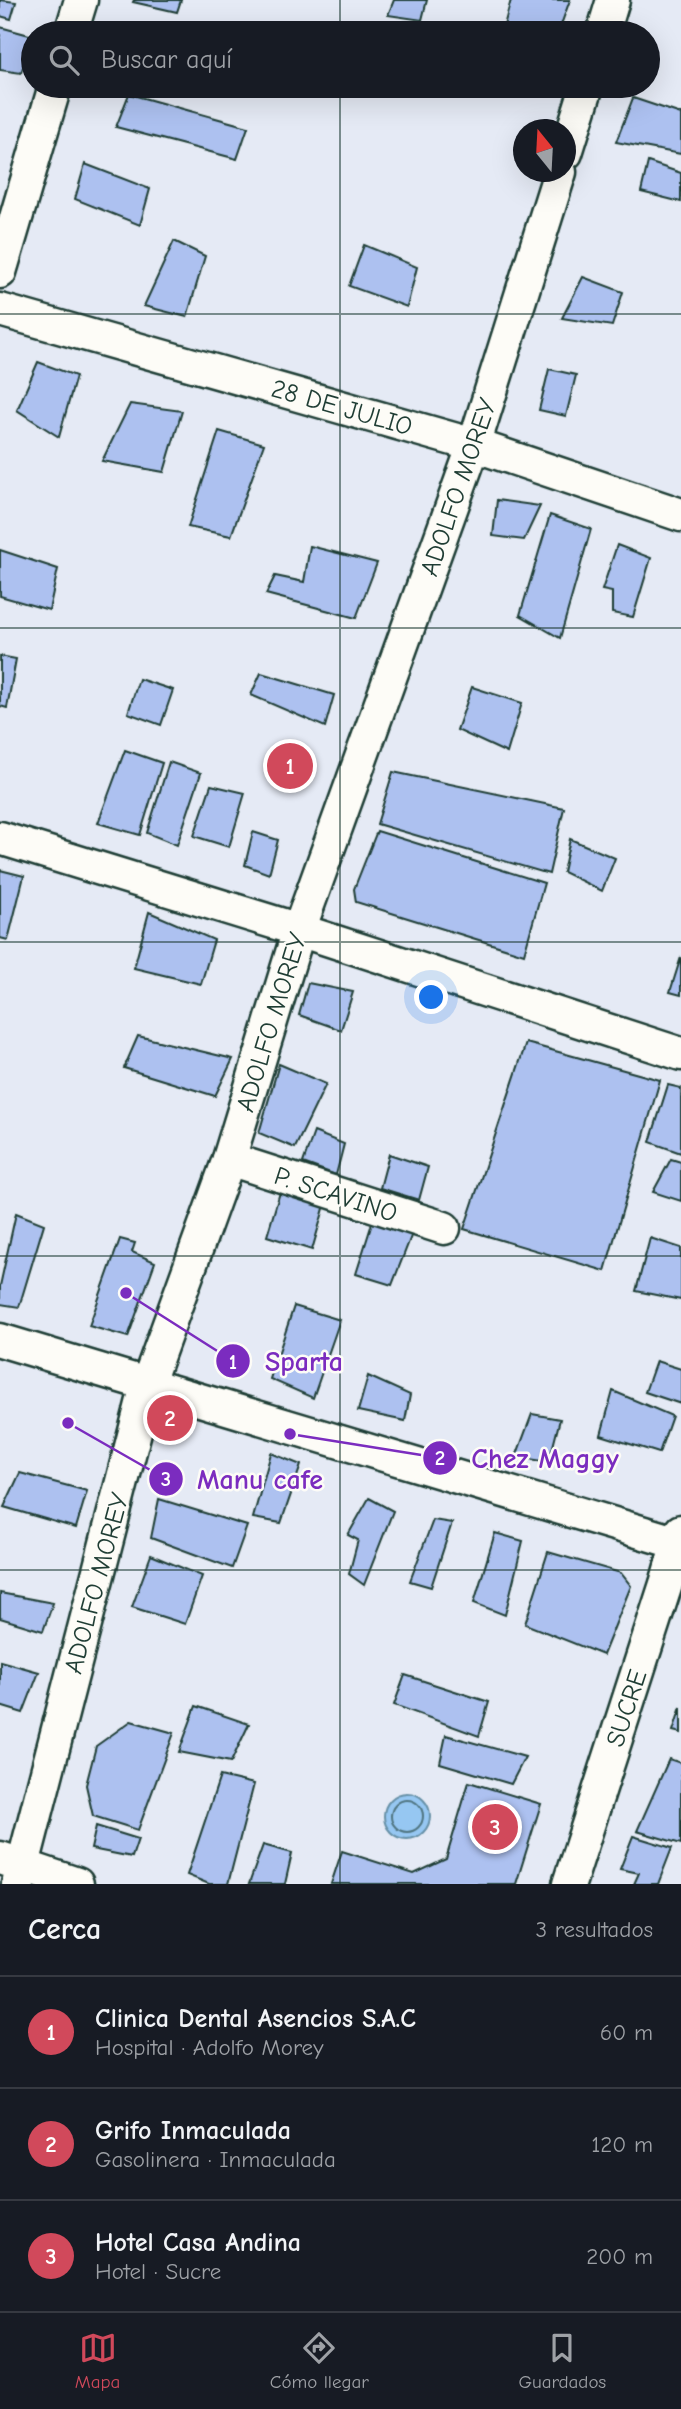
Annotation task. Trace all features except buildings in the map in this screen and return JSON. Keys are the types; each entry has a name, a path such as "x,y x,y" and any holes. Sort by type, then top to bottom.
{"street":[{"path":"75,21 81,0"},
{"path":"607,21 613,0"},
{"path":"0,272 51,98"},
{"path":"576,120 583,98"},
{"name":"ADOLFO MOREY","path":"14,1869 147,1385 229,1159 299,930 474,445 557,182"},
{"name":"28 DE JULIO","path":"0,310 474,445 681,515"},
{"path":"0,838 299,930 681,1054"},
{"name":"P. SCAVINO","path":"229,1159 444,1228"},
{"path":"0,1340 680,1539"},
{"name":"SUCRE","path":"569,1884 680,1539"},
{"path":"14,1869 77,1884"}],"water":[{"path":"407,1793 423,1800 430,1816 423,1832 407,1839 391,1832 384,1816 391,1800"}],"place":[{"name":"Clinica Dental Asencios S.A.C","path":"290,766"},
{"name":"Sparta","path":"126,1293"},
{"name":"Grifo Inmaculada","path":"170,1418"},
{"name":"Manu cafe","path":"68,1423"},
{"name":"Chez Maggy","path":"290,1434"},
{"name":"Hotel Casa Andina","path":"495,1827"}]}
